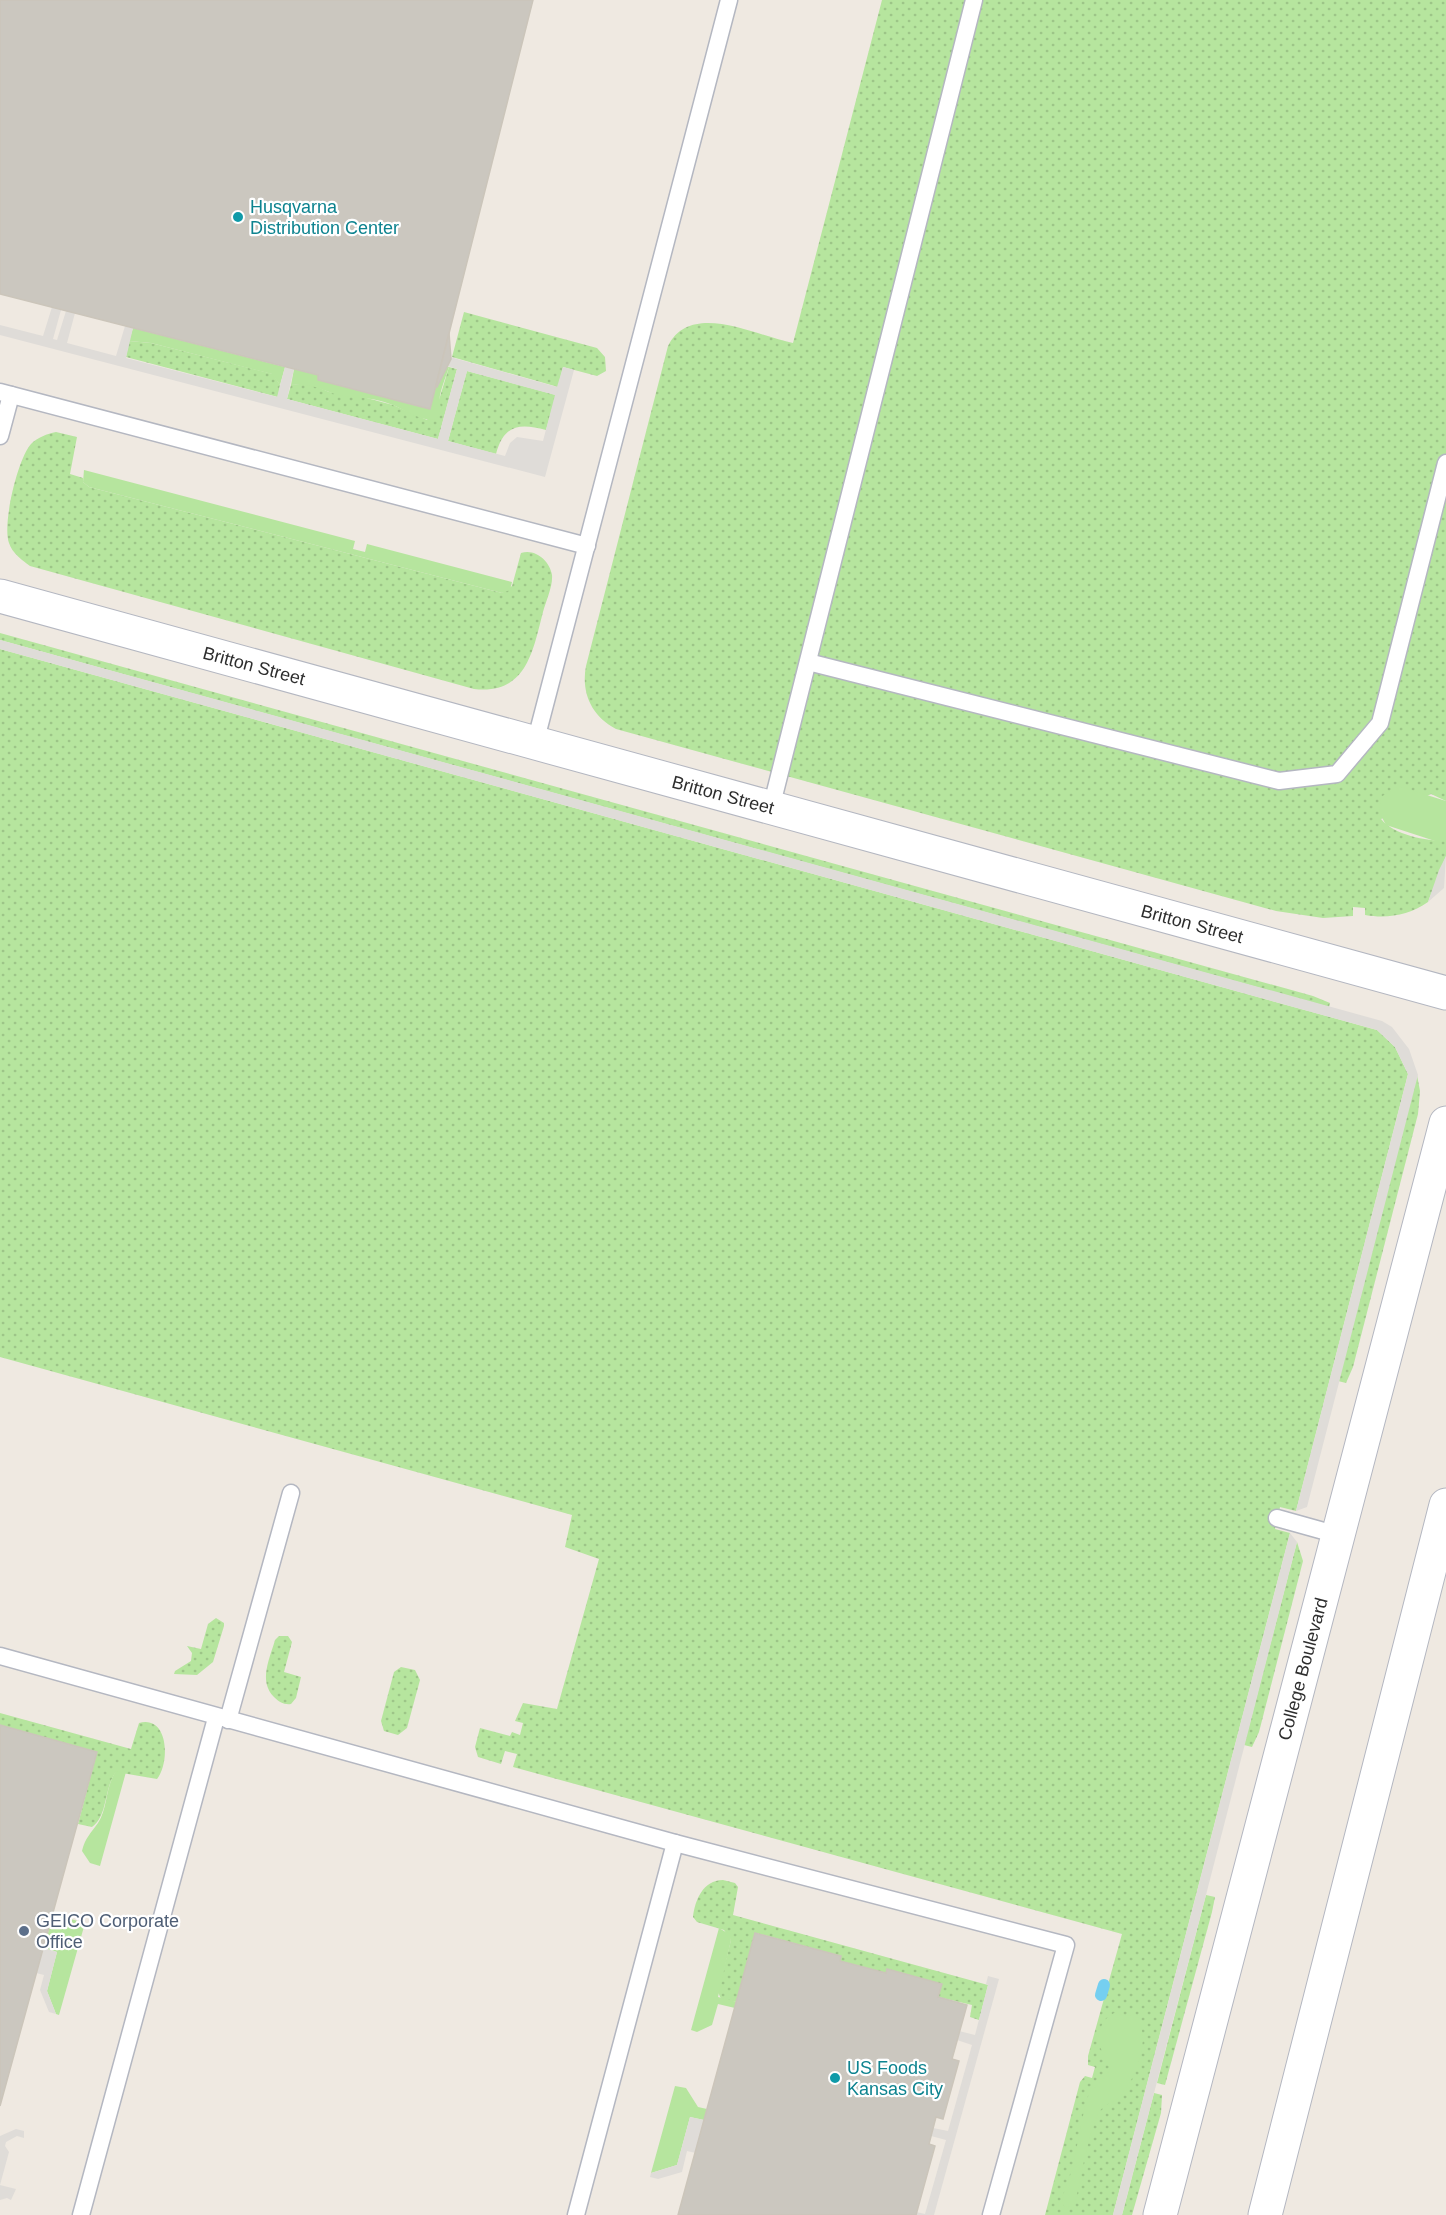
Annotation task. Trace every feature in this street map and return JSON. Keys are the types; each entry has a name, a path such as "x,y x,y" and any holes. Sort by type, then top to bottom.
{"main road":[{"name":"Britton Street","path":"0,596 1446,993"},
{"name":"College Boulevard","path":"1160,2215 1446,1123"},
{"path":"1265,2215 1446,1505"}],"lane":[{"path":"535,743 729,0"},
{"path":"771,808 974,0"},
{"path":"0,436 5,393 587,546"},
{"path":"808,662 1279,781 1337,774 1380,723 1446,463"},
{"path":"81,2215 222,1719 291,1493"},
{"path":"1277,1518 1338,1535"},
{"path":"0,1656 675,1843 1066,1945 991,2215"},
{"path":"576,2215 675,1843"}],"green space":[{"path":"882,0 1446,0 1446,801 1431,794 1381,819 1402,833 1429,840 1446,841 1446,856 1428,902 1406,913 1382,916 1365,915 1365,908 1353,907 1353,916 1323,918 1276,911 616,729 607,724 594,710 585,685 586,666 668,346 678,332 692,325 708,323 743,329 793,343"},
{"path":"464,312 597,348 605,357 606,371 597,376 563,367 558,387 452,357"},
{"path":"133,328 285,367 280,385 272,374 151,343 129,341"},
{"path":"129,341 151,343 273,374 280,385 278,397 126,357"},
{"path":"441,364 449,367 440,395 441,412 433,420 416,416 379,400 344,396 312,386 291,385 294,369 318,375 318,380"},
{"path":"449,367 457,369 438,439 287,399 291,385 308,383 329,392 359,396 393,405 427,420 439,400"},
{"path":"467,371 556,395 546,430 528,427 514,428 508,431 499,444 496,454 448,441"},
{"path":"56,432 77,437 70,474 83,478 83,482 89,487 502,593 512,586 521,553 536,554 548,565 552,579 531,655 525,667 506,685 492,689 474,689 30,566 10,547 7,534 9,507 16,476 26,451 37,439"},
{"path":"84,470 355,541 353,549 365,552 367,544 512,582 510,590 502,593 89,487 83,482"},
{"path":"0,633 1313,996 1330,1003 1329,1007 0,640"},
{"path":"0,649 1377,1030 1395,1047 1408,1074 1296,1511 1280,1507 1275,1529 1290,1533 1113,2215 1045,2215 1080,2082 1085,2076 1092,2078 1095,2067 1088,2065 1088,2056 1122,1934 513,1767 517,1754 505,1751 501,1764 478,1757 475,1747 480,1728 510,1736 512,1732 520,1735 523,1723 515,1721 523,1703 557,1709 599,1559 565,1547 572,1515 0,1357"},
{"path":"1398,786 1446,801 1446,841 1435,841 1386,825 1379,812 1381,797"},
{"path":"1417,1075 1420,1091 1418,1114 1353,1367 1346,1383 1338,1381"},
{"path":"1297,1542 1303,1561 1259,1732 1252,1747 1244,1745"},
{"path":"216,1618 224,1623 224,1626 213,1662 197,1675 174,1674 191,1661 192,1653 187,1646 201,1649 208,1624"},
{"path":"279,1636 288,1636 292,1642 284,1672 301,1677 296,1698 291,1704 284,1704 276,1699 269,1691 267,1684 268,1662 275,1640"},
{"path":"401,1667 415,1670 420,1680 407,1728 398,1735 384,1731 381,1721 394,1672"},
{"path":"0,1713 131,1749 139,1723 149,1722 156,1726 164,1742 164,1762 161,1772 157,1779 116,1772 109,1785 101,1816 97,1822 92,1827 78,1824 97,1752 0,1725"},
{"path":"116,1771 126,1772 100,1866 90,1863 82,1851 101,1817 112,1777"},
{"path":"723,1880 735,1883 738,1887 733,1915 988,1985 979,2020 970,2017 972,2005 938,1997 941,1984 887,1969 886,1973 840,1961 841,1956 756,1933 737,2002 721,1999 718,1992 731,1940 724,1930 697,1922 693,1917 698,1898 705,1887 710,1883"},
{"path":"1206,1895 1215,1897 1212,1912 1165,2085 1157,2083"},
{"path":"53,1914 85,1923 59,2015 56,2014 47,1991 57,1952 44,1948"},
{"path":"719,1928 729,1934 731,1940 718,1997 737,2002 735,2008 718,2004 712,2025 697,2032 691,2030"},
{"path":"1114,2013 1131,2016 1140,2024 1143,2042 1141,2052 1135,2073 1125,2090 1119,2097 1102,2108 1098,2114 1087,2147 1075,2203 1065,2209 1062,2202 1063,2195 1072,2170 1086,2101 1110,2067 1097,2041 1103,2021"},
{"path":"675,2086 686,2088 698,2107 707,2109 704,2120 690,2117 677,2165 651,2173"},
{"path":"1154,2093 1162,2095 1161,2113 1132,2215 1122,2215"}],"shaded area":[{"path":"52,307 61,310 53,339 57,340 66,311 75,313 67,343 116,356 125,326 133,328 126,358 277,397 285,367 294,369 287,399 438,439 457,369 441,364 443,355 557,387 563,367 574,370 545,477 0,335 0,325 43,336","holes":["467,371 555,395 543,441 517,437 510,443 505,456 448,441"]},
{"path":"0,640 1382,1021 1392,1027 1409,1049 1418,1075 1307,1507 1296,1511 1408,1074 1395,1047 1377,1030 0,649"},
{"path":"1446,856 1444,888 1428,902 1439,870"},
{"path":"1290,1533 1297,1542 1206,1895 1122,2215 1113,2215"},
{"path":"44,1948 57,1952 47,1991 56,2014 49,2012 40,1990 44,1975 36,1973"},
{"path":"988,1976 999,1979 934,2215 916,2215 916,2212 925,2214 946,2140 931,2136 933,2128 948,2131 972,2045 957,2040 959,2031 975,2035 988,1985 986,1984"},
{"path":"690,2117 704,2120 696,2153 687,2151 682,2172 658,2179 650,2177 651,2173 677,2165"},
{"path":"16,2129 24,2131 24,2138 17,2136 6,2142 5,2146 9,2152 0,2185 0,2136"},
{"path":"0,2185 16,2189 11,2200 7,2198 0,2200"}],"building":[{"name":"Husqvarna Distribution Center","path":"0,0 533,0 430,409 318,380 318,375 0,294"},
{"path":"449,333 451,359 437,387 436,386"},
{"name":"GEICO Corporate Office","path":"0,1725 97,1752 0,2106"},
{"name":"US Foods Kansas City","path":"755,1933 841,1956 840,1961 886,1973 887,1969 942,1984 938,1997 967,2005 952,2059 959,2061 943,2119 936,2117 929,2144 935,2146 916,2215 678,2215"}],"waterway":[{"path":"1101,1995 1104,1985"}],"place":[{"name":"Husqvarna Distribution Center","path":"238,217"},
{"name":"GEICO Corporate Office","path":"24,1931"},
{"name":"US Foods Kansas City","path":"835,2078"}]}
